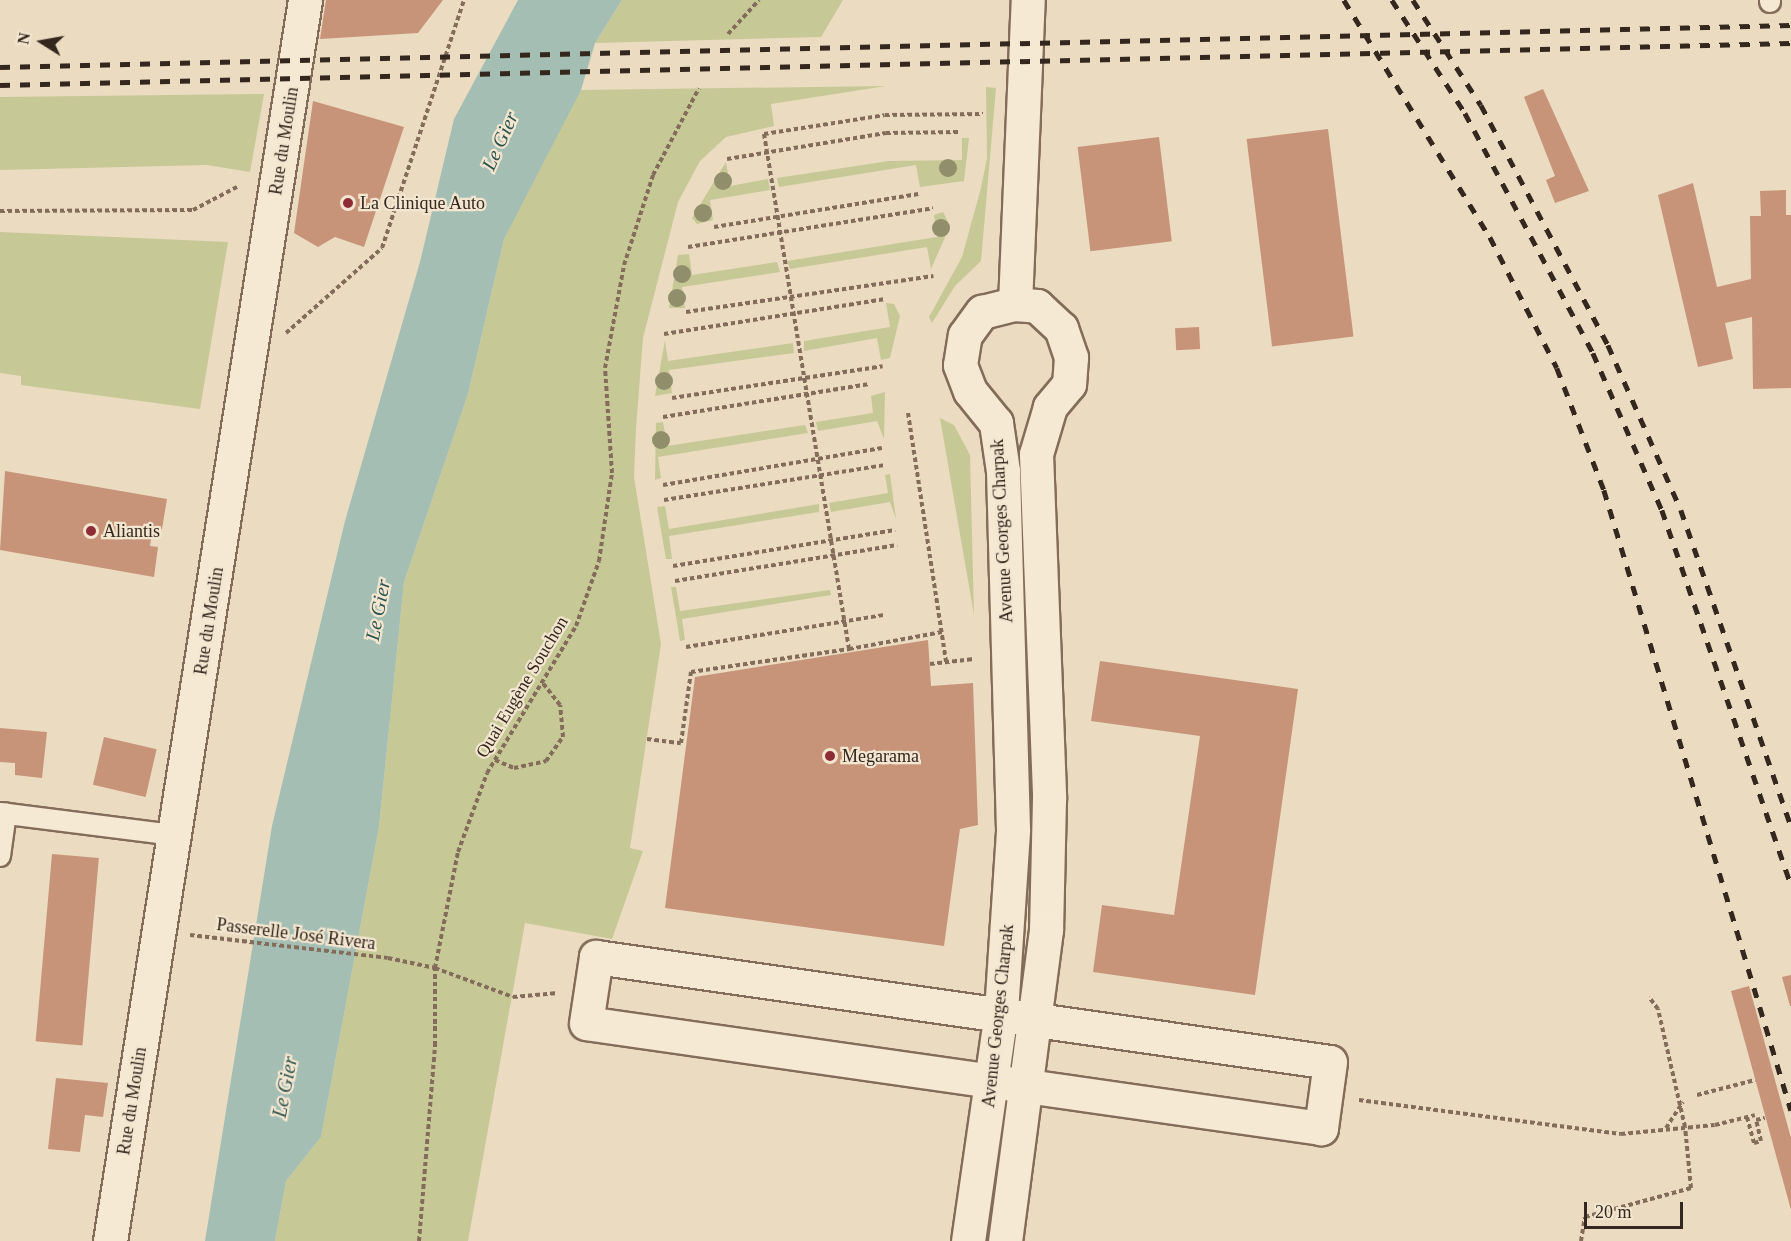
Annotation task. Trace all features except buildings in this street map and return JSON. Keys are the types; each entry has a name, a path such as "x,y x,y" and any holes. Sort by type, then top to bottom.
{"street":[{"name":"Rue du Moulin","path":"110,1241 305,0"},
{"path":"1015,304 1028,0"},
{"name":"Avenue Georges Charpak","path":"968,1241 993,1084 1001,1011 1011,866 1003,471 996,423 970,391 960,365 965,335 982,312 1015,304 1037,306 1061,328 1071,357 1069,384 1050,407 1036,454 1047,867 1038,1017 1005,1241"},
{"path":"597,957 1038,1017 1330,1062 1321,1128 1027,1089 586,1023 597,957"}],"lane":[{"path":"0,856 3,813 174,835"},
{"path":"1011,866 1047,867"}],"path":[{"path":"250,360 311,314 382,248 464,0"},
{"path":"728,34 759,0"},
{"name":"Quai Eugène Souchon","path":"419,1241 435,1046 435,968 458,852 495,760 576,626 599,561 612,473 605,369 624,265 653,175 699,88"},
{"path":"849,649 764,134 885,116 984,114"},
{"path":"727,159 886,133 961,132"},
{"path":"0,211 194,210 237,187"},
{"path":"714,227 918,194"},
{"path":"688,247 933,208"},
{"path":"686,312 933,276"},
{"path":"664,334 885,299"},
{"path":"672,398 883,366"},
{"path":"663,417 869,384"},
{"path":"908,413 946,662"},
{"path":"663,485 882,448"},
{"path":"664,500 884,465"},
{"path":"673,566 895,530"},
{"path":"675,581 897,546"},
{"path":"686,647 884,615"},
{"path":"647,739 681,743 691,672 849,649 942,632"},
{"path":"930,664 970,660"},
{"path":"495,760 514,768 546,761 563,737 560,705 542,682"},
{"name":"Passerelle José Rivera","path":"200,936 388,958 435,968"},
{"path":"1581,1241 1585,1217 1691,1188 1681,1104 1658,1009 1649,997"},
{"path":"1696,1095 1755,1080"},
{"path":"1327,1096 1621,1134 1685,1127 1755,1115"},
{"path":"1666,1128 1681,1104"},
{"path":"1747,1117 1754,1143 1761,1141 1756,1120 1765,1118"}],"green space":[{"path":"622,0 843,0 821,37 595,43"},
{"path":"886,86 771,104 774,126 726,137 700,161 678,202 643,338 636,428 634,477 661,644 630,848 643,851 612,939 525,923 468,1241 275,1241 286,1181 321,1137 379,827 404,582 468,394 504,239 560,122 581,90"},
{"path":"986,87 996,88 981,261 955,286 932,323 929,317 962,257 981,188 987,158"},
{"path":"264,94 250,172 207,165 0,170 0,97"},
{"path":"962,138 969,138 964,181 920,187 916,165 779,187 777,178 889,161 962,160"},
{"path":"726,162 730,186 768,179 770,190 710,200 713,220 697,224 692,218"},
{"path":"943,212 950,226 931,269 927,247 790,269 787,261 937,237 934,215"},
{"path":"0,232 228,242 200,409 21,385 21,376 0,373"},
{"path":"689,254 692,275 777,262 780,272 682,287 685,308 669,308 678,255"},
{"path":"886,303 894,304 900,316 890,358 881,360 877,338 804,351 804,341 890,327"},
{"path":"665,340 668,361 793,343 794,353 669,370 672,393 655,396"},
{"path":"885,392 884,439 877,421 818,431 816,422 873,413 871,396"},
{"path":"940,418 954,425 970,455 974,615"},
{"path":"663,422 667,446 805,425 808,433 658,457 661,478 655,480 656,423"},
{"path":"890,474 896,519 890,502 831,512 829,503 888,493 885,475"},
{"path":"819,504 819,512 669,536 672,559 666,559 657,507 665,506 669,529"},
{"path":"671,587 676,587 680,611 830,590 831,595 682,619 685,640 680,641"}],"water":[{"name":"Le Gier","path":"518,0 622,0 595,43 581,90 504,239 468,394 404,582 379,827 321,1137 286,1181 275,1241 205,1241 272,826 345,521 420,262 454,119"}],"railway":[{"path":"1344,0 1490,237 1557,368 1604,490 1791,1110"},
{"path":"1392,0 1465,113 1593,353 1662,510 1791,884"},
{"path":"1413,0 1481,105 1608,345 1681,510 1791,825"},
{"path":"0,67 1791,25"},
{"path":"0,85 1791,43"}],"place":[{"name":"La Clinique Auto","path":"348,203"},
{"name":"Aliantis","path":"91,531"},
{"name":"Megarama","path":"830,756"}]}
